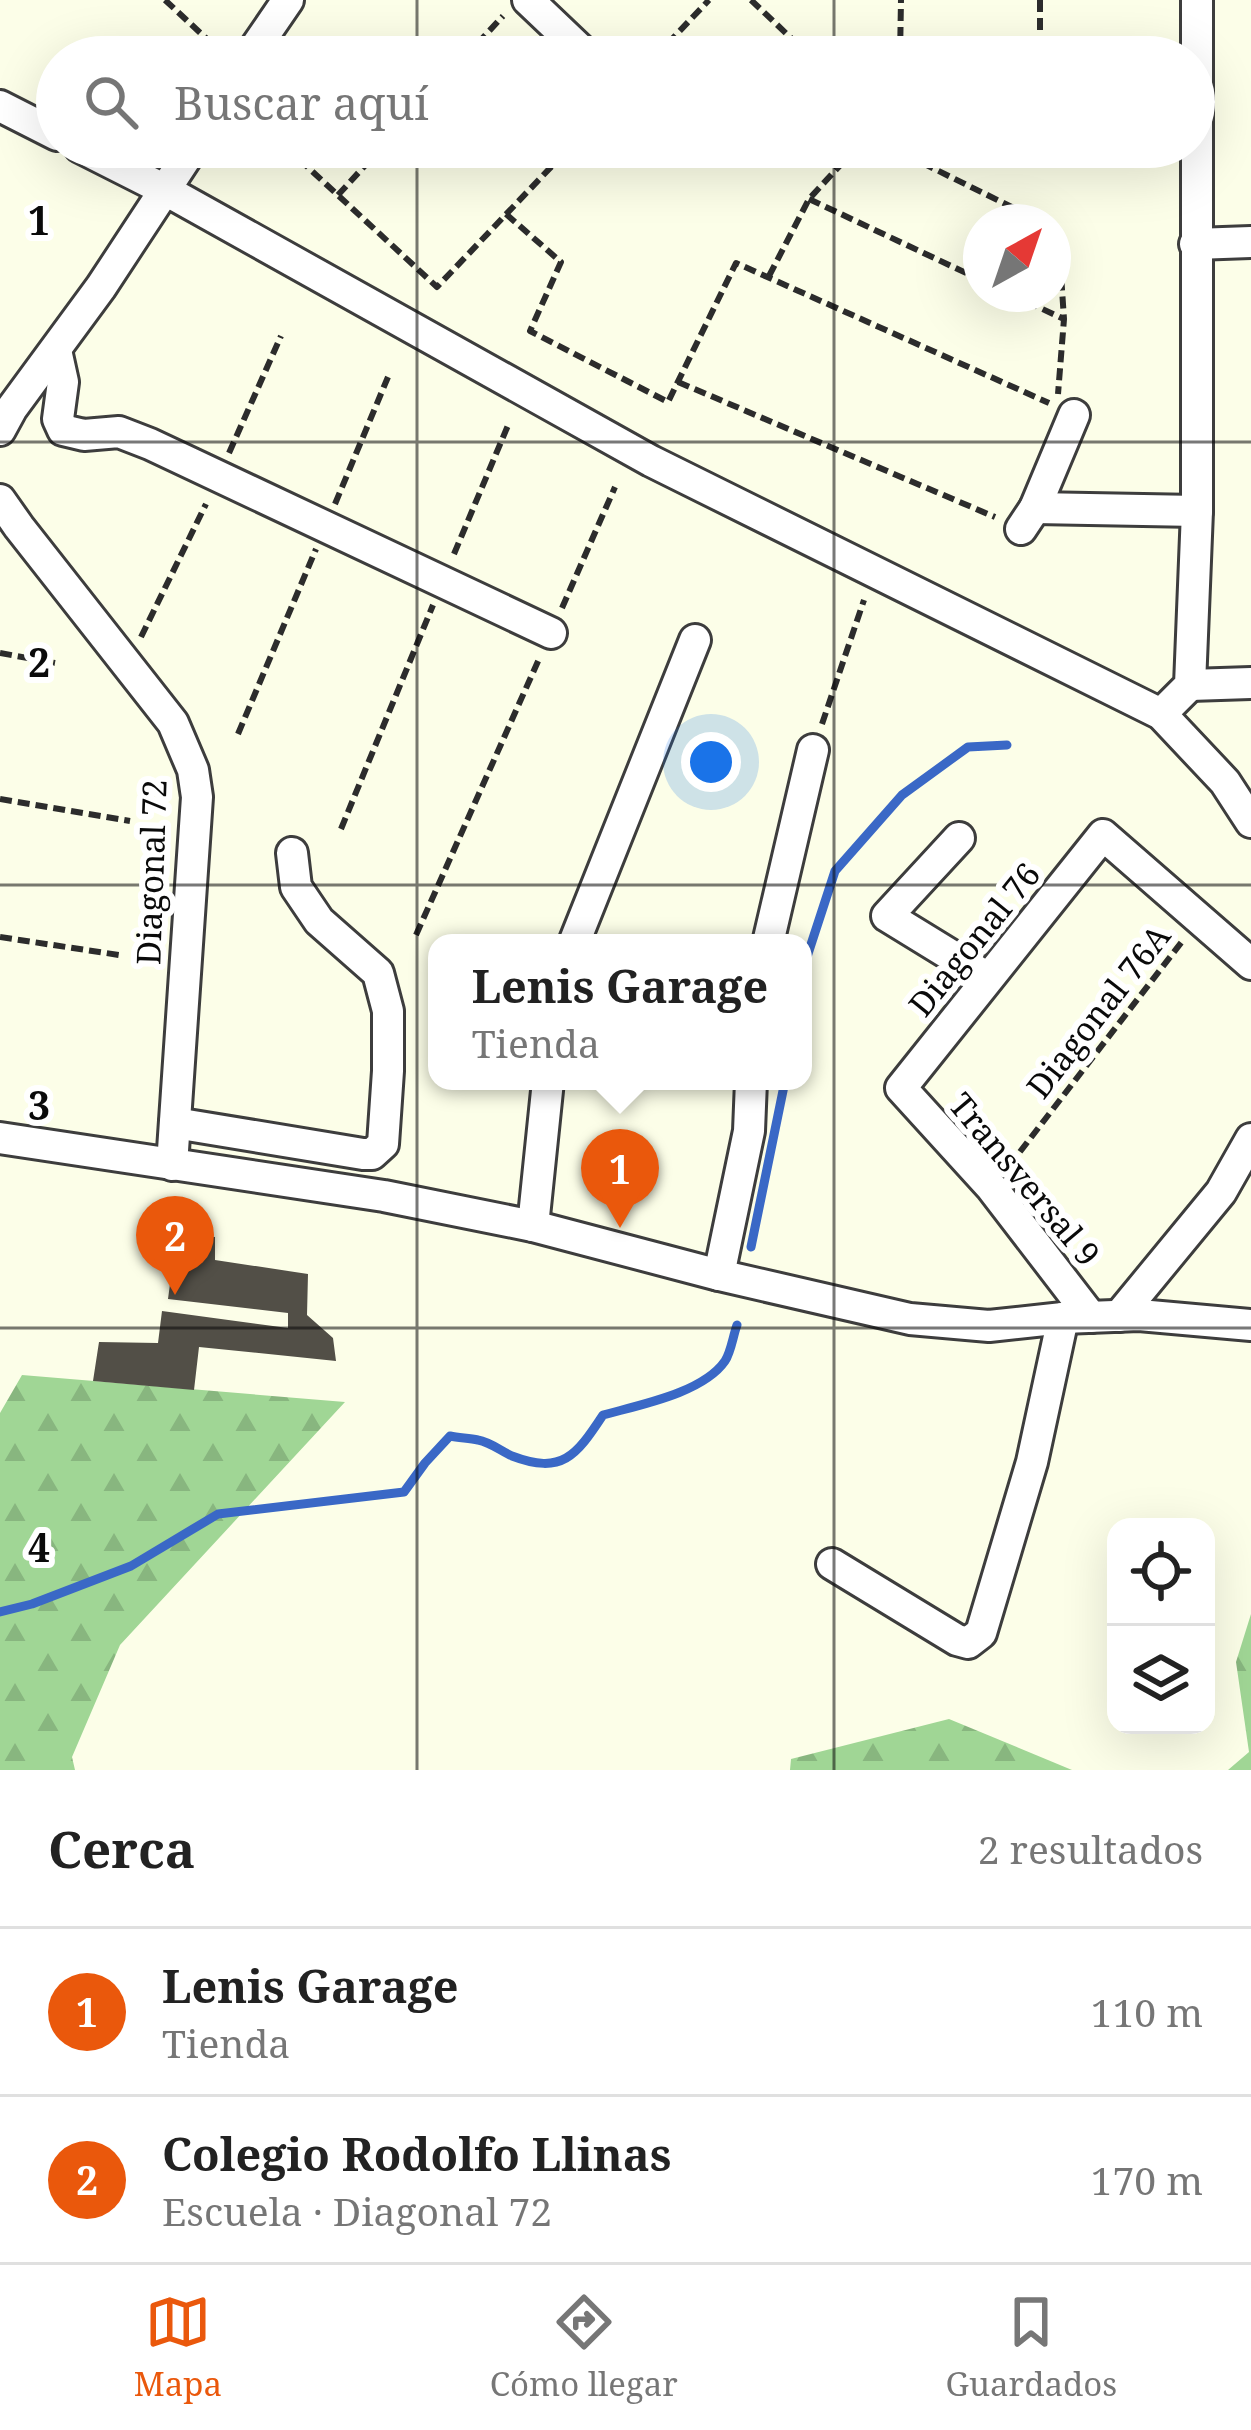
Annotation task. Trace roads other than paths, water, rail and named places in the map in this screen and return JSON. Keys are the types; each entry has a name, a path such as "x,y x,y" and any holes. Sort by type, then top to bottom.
{"street":[{"path":"263,36 287,0"},
{"path":"1197,0 1197,36"},
{"path":"516,7 558,36"},
{"path":"0,106 36,124"},
{"path":"121,168 651,460 1161,714 1226,782 1251,822"},
{"path":"1,426 180,168"},
{"path":"1161,714 1190,685 1197,512 1196,168"},
{"path":"1195,244 1251,242"},
{"path":"56,350 63,382 58,419 63,430 84,435 119,432 551,633"},
{"path":"1074,415 1028,518 1083,509 1197,512"},
{"name":"Diagonal 72","path":"0,500 173,723 193,770 197,797 172,1165"},
{"path":"578,934 695,640"},
{"path":"1190,685 1251,683"},
{"path":"770,934 812,750"},
{"name":"Diagonal 76","path":"902,1088 1103,835 1251,964"},
{"path":"959,838 887,916 988,977"},
{"path":"175,1123 363,1154 372,1154 383,1144 388,1011 378,973 319,921 296,887 292,853"},
{"name":"Transversal 9","path":"902,1088 992,1188 1091,1317"},
{"path":"533,1226 547,1090"},
{"path":"719,1275 749,1131 751,1090"},
{"path":"0,1138 384,1196 533,1226 910,1319 988,1325 1091,1317 1192,1318 1251,1325"},
{"path":"832,1564 957,1640 968,1642 981,1633 1032,1462 1091,1317 1221,1192 1251,1139"}],"waterway":[{"path":"812,941 835,871 902,795 968,747 1007,745"},
{"path":"751,1247 783,1090"},
{"path":"0,1612 131,1566 218,1514 404,1492 450,1436 482,1441 529,1461 556,1462 576,1451 603,1415 702,1382 727,1357 737,1325"}],"place":[{"name":"Lenis Garage","path":"620,1228"},
{"name":"Colegio Rodolfo Llinas","path":"175,1295"}]}
